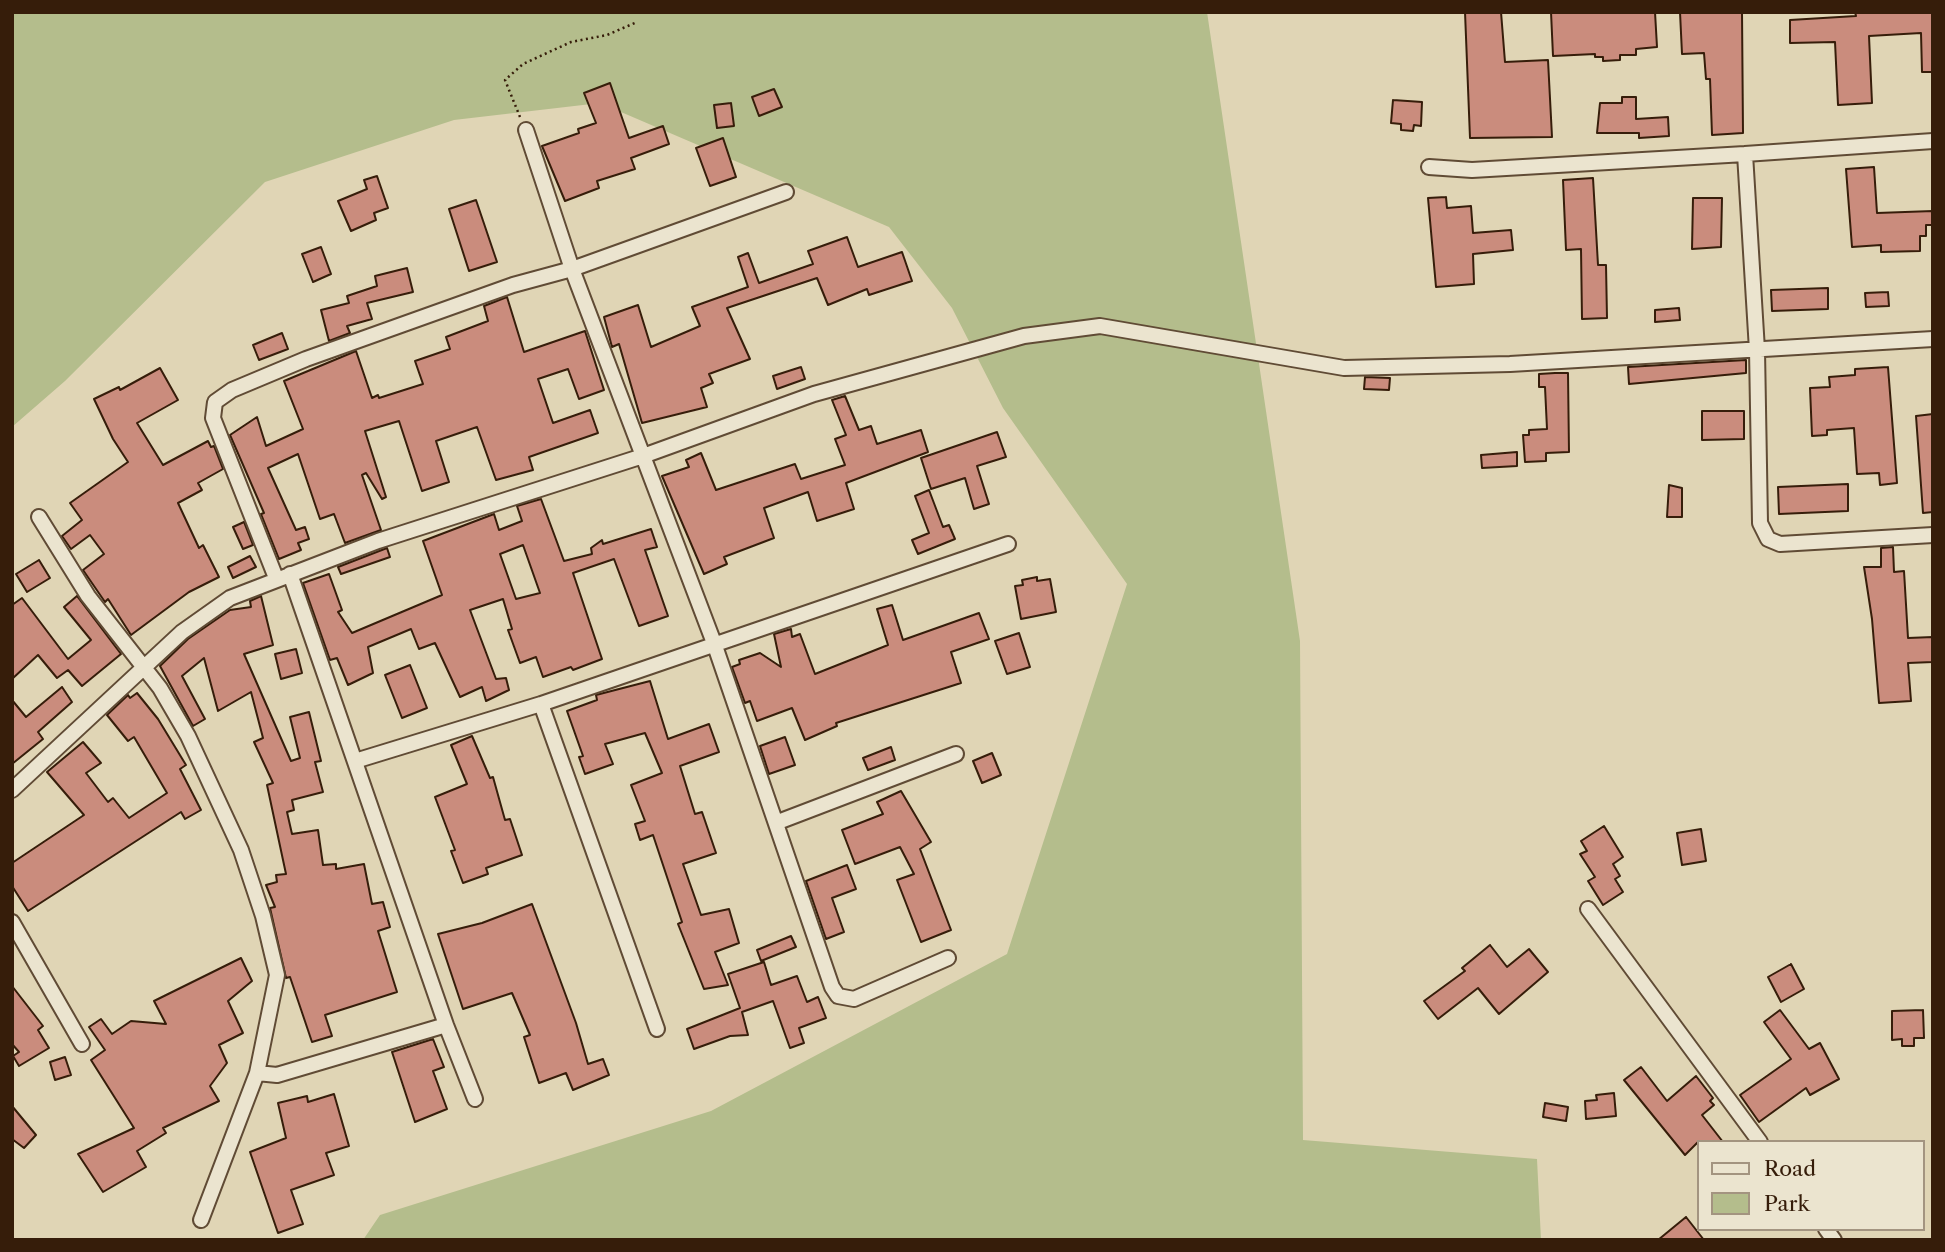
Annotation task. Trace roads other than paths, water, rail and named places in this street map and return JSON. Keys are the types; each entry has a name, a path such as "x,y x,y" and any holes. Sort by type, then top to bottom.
{"street":[{"path":"526,130 572,269 714,643 778,822 832,987 838,996 854,999 948,958"},
{"path":"1429,167 1472,170 1933,141"},
{"path":"1745,154 1757,351 1759,523 1768,538 1780,544 1933,535"},
{"path":"475,1099 446,1025 355,761 283,576 213,418 215,402 232,390 306,359 513,285 572,269 786,192"},
{"path":"12,789 205,612 283,576 378,541 643,456 814,394 1024,335 1100,326 1344,368 1510,364 1933,339"},
{"path":"39,517 88,596 167,700 214,787 241,850 263,916 277,975 257,1073 201,1220"},
{"path":"355,761 541,704 1008,544"},
{"path":"541,704 657,1029"},
{"path":"778,822 956,754"},
{"path":"1588,909 1758,1140"},
{"path":"12,922 82,1044"},
{"path":"257,1073 277,1074 446,1025"}]}
